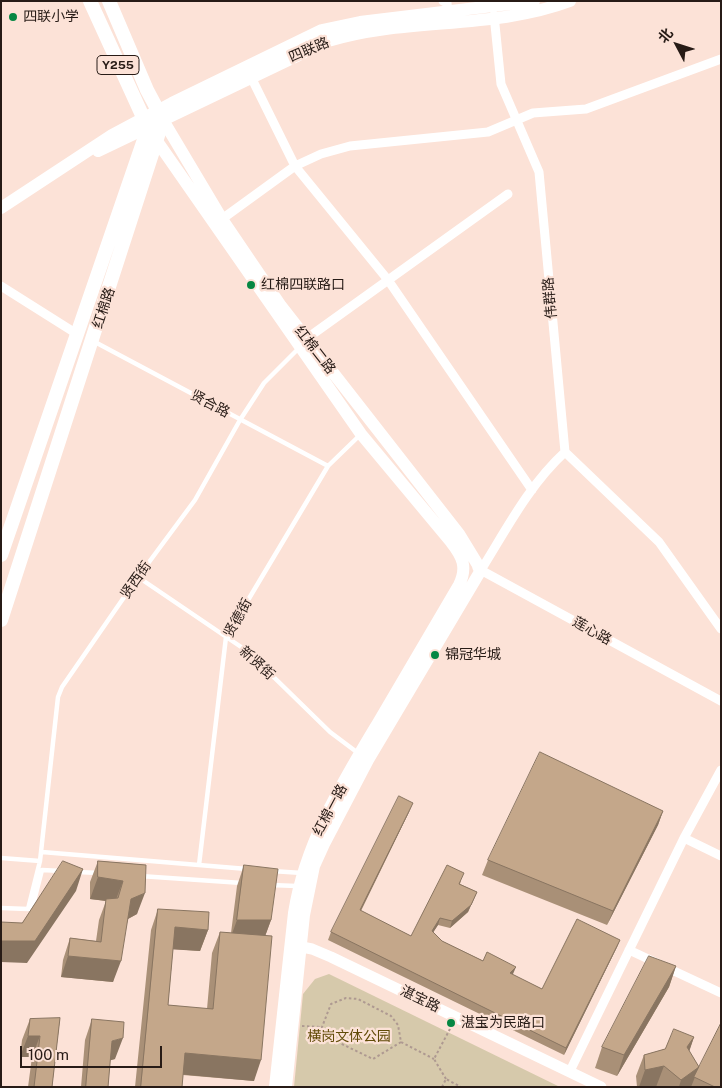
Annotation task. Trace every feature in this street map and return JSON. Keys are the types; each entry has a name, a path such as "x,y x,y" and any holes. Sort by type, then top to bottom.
{"main road":[{"name":"Y255","path":"90,1 145,123"},
{"name":"Y255","path":"109,1 146,90 160,116"},
{"name":"四联路","path":"1,208 68,164 145,123 251,77 309,48 348,35 501,9 534,1"},
{"name":"四联路","path":"160,116 322,30 446,7 546,10 570,1"},
{"name":"红棉二路","path":"160,116 222,218 360,434 451,542 464,561"},
{"name":"红棉路","path":"1,620 93,341 156,141 160,116"},
{"name":"红棉二路","path":"145,123 156,141 302,343 459,534 481,570"},
{"name":"红棉路","path":"1,554 77,334 145,123"},
{"name":"红棉一路","path":"275,1087 295,946 314,866 364,757 459,585 464,569 464,561"},
{"name":"红棉一路","path":"286,1087 292,1026 298,886 315,836 481,570"}],"street":[{"name":"伟群路","path":"501,9 501,84 539,172 564,452"},
{"path":"222,218 295,166 321,154 350,146 488,132 516,118 549,110 586,109 721,59"},
{"path":"251,77 295,166 388,280 532,490"},
{"path":"302,343 508,194"},
{"path":"1,286 77,334"},
{"path":"481,570 532,490 551,464 564,452 659,542 721,630"},
{"name":"莲心路","path":"464,561 721,701"},
{"path":"570,1071 684,838 721,770"},
{"path":"684,838 721,856"},
{"name":"湛宝路","path":"295,946 331,956 601,1087"},
{"path":"629,950 721,993"}],"lane":[{"name":"贤合路","path":"93,341 328,466"},
{"name":"贤西街","path":"1,908 28,909 42,852 58,697 62,687 138,576 195,500 240,420 264,383 302,343"},
{"name":"贤德街","path":"199,865 226,637 328,466 360,434"},
{"name":"新贤街","path":"138,576 246,652 330,732 364,757"},
{"path":"42,852 255,869"},
{"path":"1,858 40,861"},
{"path":"26,920 30,913 42,870 110,874"},
{"path":"264,870 302,873"},
{"path":"129,875 245,883"},
{"path":"264,884 298,886"}],"path":[{"path":"346,998 358,999 391,1016 398,1025 401,1042 373,1058 323,1035 322,1027 331,1004 346,998"},
{"path":"434,1059 456,1017"},
{"path":"292,1026 322,1027"},
{"path":"401,1042 434,1059 446,1079 461,1087"},
{"path":"442,1087 446,1079"}],"green space":[{"name":"横岗文体公园","path":"329,974 560,1087 294,1087 303,994 315,979"}],"building":[{"path":"540,752 663,811 613,911 488,860"},
{"path":"399,796 413,803 360,910 411,936 447,865 464,873 459,884 477,892 471,905 452,921 440,918 432,931 442,941 483,961 487,952 516,967 510,973 542,989 577,919 620,940 566,1048 331,932"},
{"path":"63,861 83,869 35,941 1,941 1,922 22,923"},
{"path":"98,861 146,865 145,893 131,899 121,961 68,956 70,938 101,942 106,899 118,898 123,881 98,877"},
{"path":"244,865 278,869 271,920 237,920"},
{"path":"158,909 209,912 208,930 175,927 168,1005 213,1009 220,932 272,936 261,1060 185,1053 182,1087 141,1087"},
{"path":"649,956 676,966 624,1055 602,1047"},
{"path":"60,1018 52,1087 34,1087 40,1036 28,1036 30,1019"},
{"path":"92,1019 124,1022 123,1038 112,1041 108,1087 86,1087"},
{"path":"721,1023 721,1087 715,1087 694,1077"},
{"path":"674,1029 694,1037 687,1047 699,1067 681,1080 664,1066 645,1070 644,1055 665,1049"}],"place":[{"name":"四联小学","path":"13,17"},
{"name":"红棉四联路口","path":"251,285"},
{"name":"锦冠华城","path":"435,655"},
{"name":"湛宝为民路口","path":"451,1023"}]}
